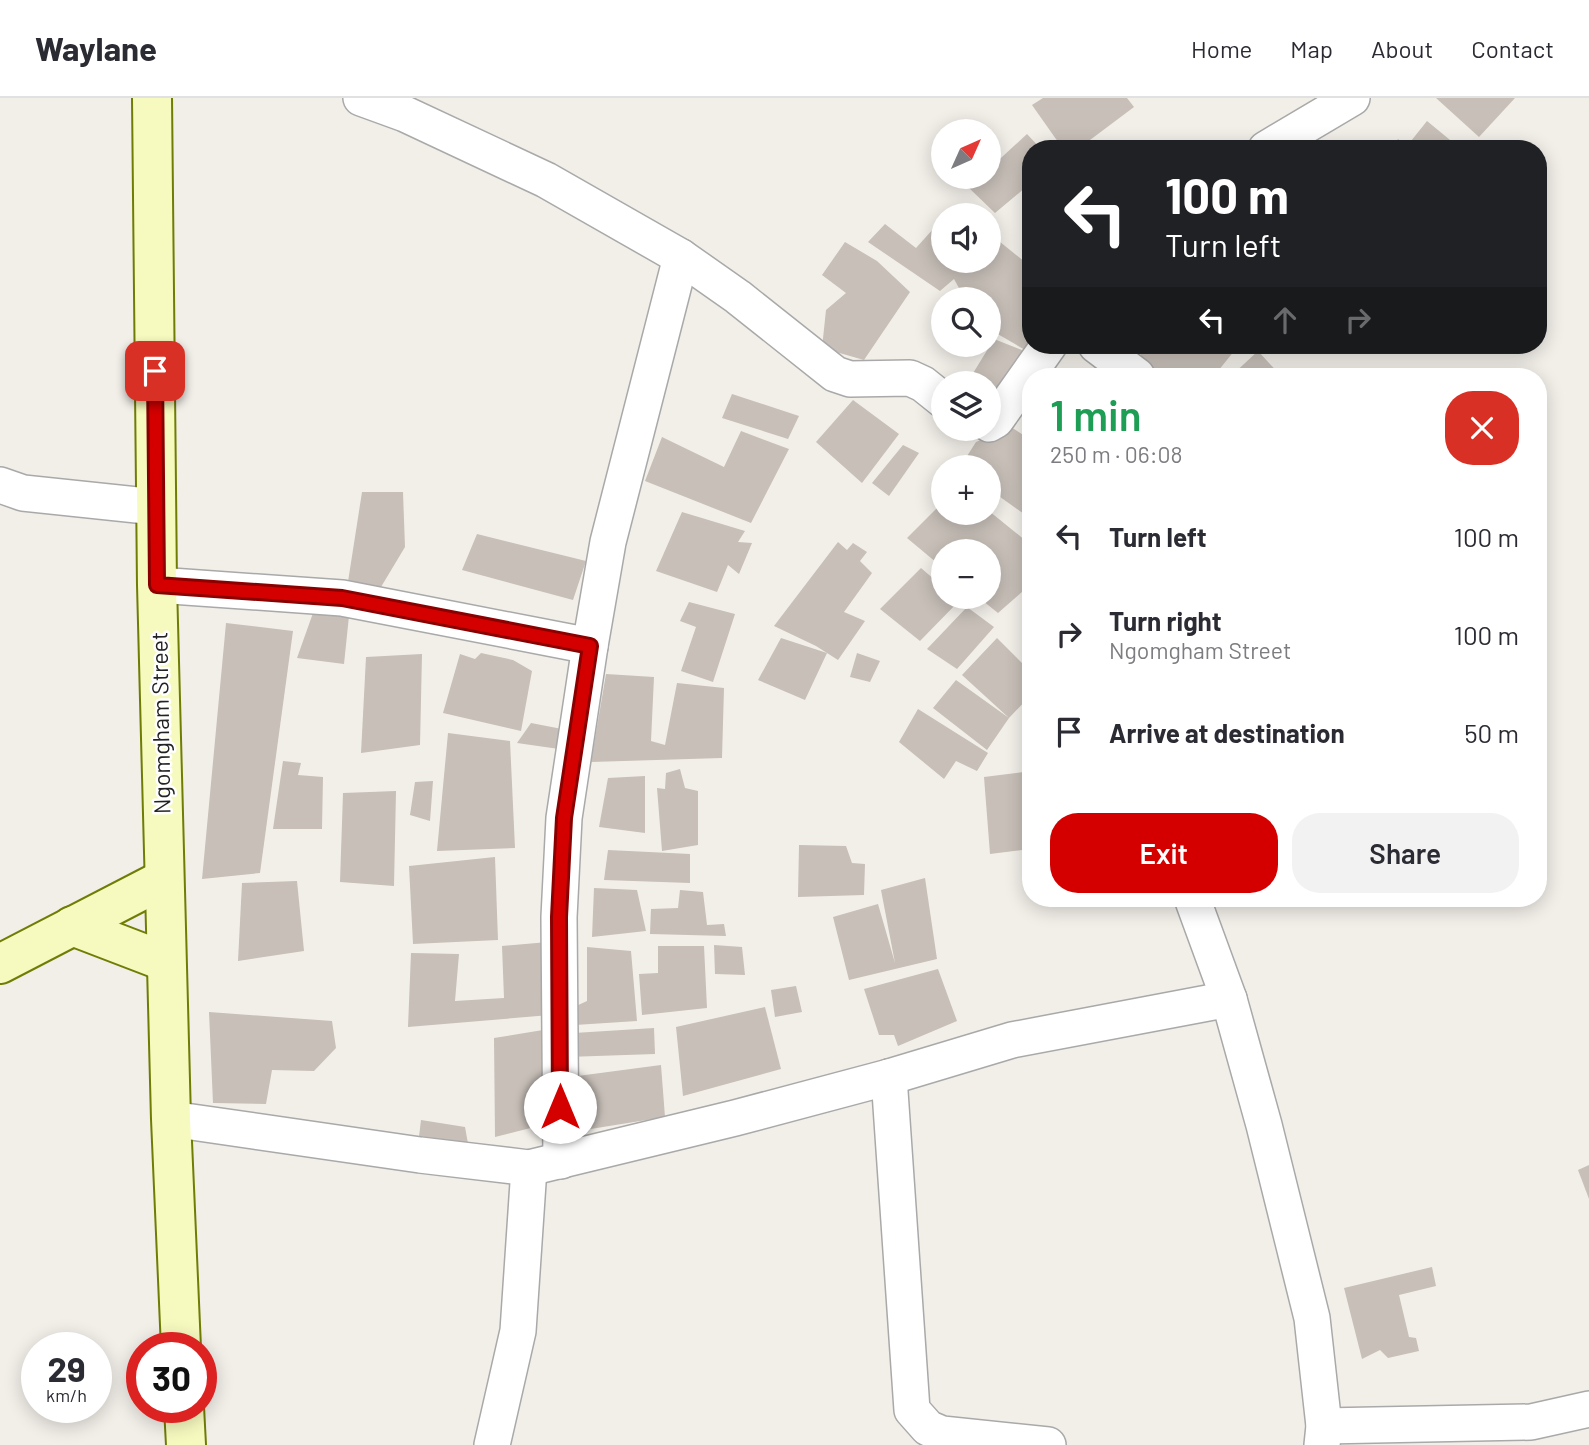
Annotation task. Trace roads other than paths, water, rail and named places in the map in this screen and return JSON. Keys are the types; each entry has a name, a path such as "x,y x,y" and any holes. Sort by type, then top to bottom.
{"main road":[{"name":"Ngomgham Street","path":"152,98 157,585 166,962 180,1332"},
{"path":"0,964 164,879"},
{"path":"72,926 166,962"},
{"path":"185,1423 186,1445"}],"street":[{"path":"361,98 405,114 546,180 681,257 738,297 835,374 850,379 910,378 931,390"},
{"path":"1281,140 1352,98"},
{"path":"492,1445 518,1331 545,1164 564,818 590,646 608,542 681,257"},
{"path":"1108,354 1126,368"},
{"path":"1001,413 1022,383"},
{"path":"0,485 23,493 156,507"},
{"path":"157,585 342,598 590,646"},
{"path":"1195,907 1228,999 1264,1125 1312,1318 1323,1435 1531,1422 1589,1409"},
{"path":"171,1119 420,1155 545,1164 889,1077 1012,1040 1228,999"},
{"path":"889,1077 912,1410 928,1428 942,1434 1048,1445"}]}
